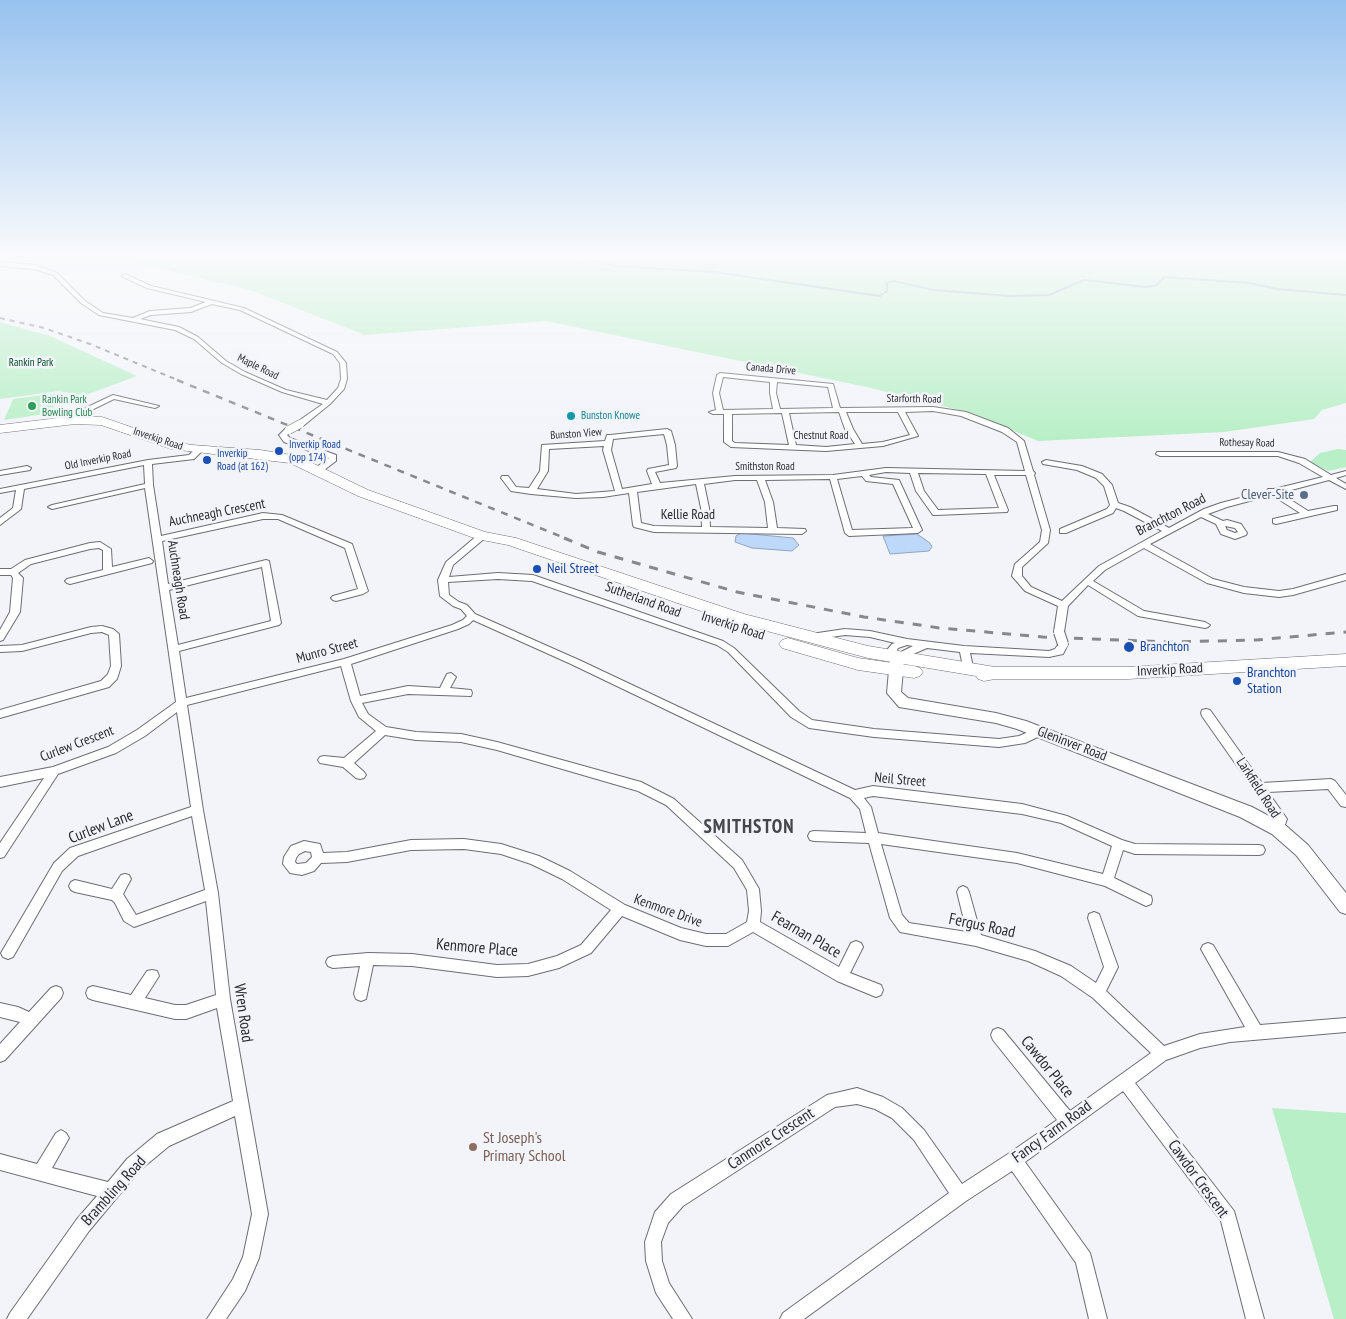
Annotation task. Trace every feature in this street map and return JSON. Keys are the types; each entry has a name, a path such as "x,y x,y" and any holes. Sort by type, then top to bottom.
{"highway":[{"name":"Inverkip Road","path":"0,429 62,421 89,420 109,423 171,445 199,450 260,454 293,459 363,493 482,536 511,541 739,618 896,664 968,667 995,673"},
{"name":"Inverkip Road","path":"482,536 503,549 522,557 823,655 896,664 969,678 995,673 1128,673 1346,660"}],"street":[{"name":"Maple Road","path":"120,318 177,328 196,338 224,362 243,373 284,391 328,403"},
{"path":"133,320 139,318"},
{"path":"260,318 322,346 341,358 343,363 343,384 328,403 283,434 287,440 333,457 332,461 317,471"},
{"name":"Canada Drive","path":"720,412 716,393 720,375 831,385 839,410"},
{"path":"774,380 774,393 793,447"},
{"path":"62,421 114,397 155,406"},
{"name":"Starforth Road","path":"720,412 932,408 963,414 1005,430 1020,441 1031,473 1046,530 1044,543 1018,566 1017,576 1028,589 1063,605"},
{"path":"839,410 860,447"},
{"name":"Chestnut Road","path":"720,412 728,442 734,445 860,447 914,436 901,410"},
{"name":"Bunston View","path":"532,492 544,471 546,447 608,443 610,437 667,431 671,445 673,466 651,471 657,486"},
{"path":"608,443 607,450 619,492"},
{"name":"Old Inverkip Road","path":"0,491 148,462 191,457 199,450"},
{"name":"Rothesay Road","path":"1160,454 1278,454 1302,461 1346,487"},
{"name":"Auchneagh Road","path":"148,462 149,485 183,702"},
{"path":"1046,462 1063,468 1089,471 1105,480 1114,505 1110,511 1063,531"},
{"path":"0,473 27,468"},
{"path":"913,470 920,491 936,513 1004,510 989,471"},
{"name":"Smithston Road","path":"505,478 514,489 576,496 735,478 833,477 863,472 913,470 1031,473"},
{"path":"833,477 848,533 918,530 896,482 869,479 863,472"},
{"name":"Branchton Road","path":"1063,605 1087,580 1102,568 1201,514 1241,499 1346,474"},
{"path":"760,478 769,502 774,530"},
{"path":"699,481 705,508 706,529"},
{"path":"52,506 149,485"},
{"path":"0,522 17,509 20,487"},
{"name":"Kellie Road","path":"632,490 637,524 669,530 802,531"},
{"path":"1271,491 1307,514"},
{"path":"1114,505 1127,509 1168,531"},
{"path":"1276,521 1334,508"},
{"path":"1201,514 1222,524"},
{"name":"Auchneagh Crescent","path":"158,539 264,516 279,516 349,546 363,591 336,598"},
{"path":"1065,520 1075,526"},
{"path":"482,536 448,564 443,580 445,596 464,607 472,616 575,662 854,795"},
{"path":"1144,544 1210,581 1244,590 1270,593 1293,592 1346,578"},
{"path":"0,572 12,572 28,562 42,557 100,545 107,548 108,571"},
{"path":"70,581 149,561"},
{"path":"165,588 266,563 276,623 175,649"},
{"path":"0,638 16,612 18,578 12,572"},
{"name":"Sutherland Road","path":"443,580 498,576 533,578 720,643 730,650 801,720 815,726 999,743 1021,740 1040,731"},
{"path":"1087,580 1141,614 1205,624"},
{"path":"808,638 845,632 870,634 924,645 1049,654 1059,652 1063,644 1059,632 1063,605"},
{"name":"Munro Street","path":"183,702 345,662 455,628 472,616"},
{"path":"0,649 22,648 91,630 102,630 114,634 116,666 113,676 105,684 0,714"},
{"path":"907,642 895,646 892,650 896,664 924,645"},
{"path":"964,649 968,667"},
{"path":"345,662 356,701 364,717 383,731 416,736 461,738 497,746 641,787 670,802 738,864 752,889 755,911 753,925"},
{"name":"Gleninver Road","path":"896,664 894,693 904,703 996,718 1040,731 1246,812 1278,829"},
{"path":"444,691 451,676"},
{"path":"356,701 408,690 466,693"},
{"name":"Curlew Crescent","path":"0,782 54,771 112,750 141,733 183,702"},
{"name":"Wren Road","path":"183,702 197,810 212,893 223,999 260,1214 251,1258 238,1286 216,1319"},
{"name":"Larkfield Road","path":"1206,713 1262,788 1282,819 1278,829 1302,850 1346,906"},
{"path":"346,763 383,731"},
{"path":"324,760 346,763 360,774"},
{"path":"0,853 54,771"},
{"path":"1262,788 1330,784 1345,804"},
{"name":"Neil Street","path":"854,795 873,791 1022,809 1063,819 1119,844 1135,849 1259,850"},
{"name":"Fergus Road","path":"854,795 866,807 896,918 904,928 976,940 1030,955 1066,971 1098,993 1162,1054"},
{"name":"Curlew Lane","path":"8,953 58,866 74,852 197,810"},
{"path":"814,836 875,838 1017,858 1107,881 1146,900"},
{"name":"Kenmore Drive","path":"318,858 347,857 411,845 464,844 501,849 534,860 566,875 620,909 680,934 706,940 728,940 753,925"},
{"path":"1107,881 1119,844"},
{"path":"115,895 125,879"},
{"path":"75,886 115,895 120,899 129,917 134,921 145,919 212,893"},
{"path":"963,892 976,940"},
{"name":"Kenmore Place","path":"333,962 368,959 412,960 497,971 528,970 559,962 586,949 620,909"},
{"path":"1094,918 1111,967 1098,993"},
{"name":"Fearnan Place","path":"753,925 842,976 876,990"},
{"name":"Fearnan Place","path":"842,976 856,947"},
{"path":"1208,949 1256,1033"},
{"path":"361,994 368,959"},
{"path":"134,1002 152,976"},
{"path":"0,1055 56,993"},
{"path":"93,993 175,1012 186,1012 223,999"},
{"path":"0,1010 18,1014 31,1020"},
{"name":"Fancy Farm Road","path":"789,1319 960,1195 1014,1160 1162,1054 1200,1041 1256,1033 1346,1025"},
{"name":"Cawdor Place","path":"998,1035 1068,1121"},
{"name":"Cawdor Crescent","path":"1124,1081 1228,1217 1255,1319"},
{"name":"Canmore Crescent","path":"683,1319 662,1287 654,1261 653,1242 661,1218 677,1200 832,1100 857,1096 878,1102 897,1113 918,1135 960,1195"},
{"name":"Brambling Road","path":"16,1319 54,1264 110,1191 133,1165 163,1140 240,1106"},
{"path":"41,1172 61,1138"},
{"path":"1014,1160 1084,1259 1098,1319"},
{"path":"0,1162 110,1191"}],"green space":[{"path":"320,318 1346,318 1346,403 1322,410 1314,419 1224,432 1038,441 971,413 867,387 546,321 365,335"},
{"name":"Rankin Park","path":"0,322 50,336 137,376 83,396 59,391 0,399"},
{"name":"Rankin Park Bowling Club","path":"59,393 51,413 4,420 13,399"},
{"path":"1338,449 1346,450 1346,467 1328,471 1310,462 1320,453"},
{"path":"1272,1108 1346,1113 1346,1319 1334,1319"}],"water":[{"path":"741,533 793,538 799,545 792,551 752,548 735,542 736,536"},
{"path":"917,534 930,543 932,547 929,551 890,554 883,536"}],"railway":[{"path":"0,318 44,328 90,344 180,381"},
{"path":"177,380 567,539"},
{"path":"564,538 598,552 737,592 864,617 940,628 1043,637 1169,642 1256,640 1346,632"}],"place":[{"name":"Rankin Park Bowling Club","path":"32,406"},
{"name":"Bunston Knowe","path":"571,416"},
{"name":"Inverkip Road (opp 174)","path":"279,451"},
{"name":"Inverkip Road (at 162)","path":"207,460"},
{"name":"Clever-Site","path":"1304,495"},
{"name":"Neil Street","path":"537,569"},
{"name":"Branchton","path":"1129,647"},
{"name":"Branchton Station","path":"1237,681"},
{"name":"St Joseph's Primary School","path":"473,1147"}],"district":[{"name":"SMITHSTON","path":"749,828"}]}
